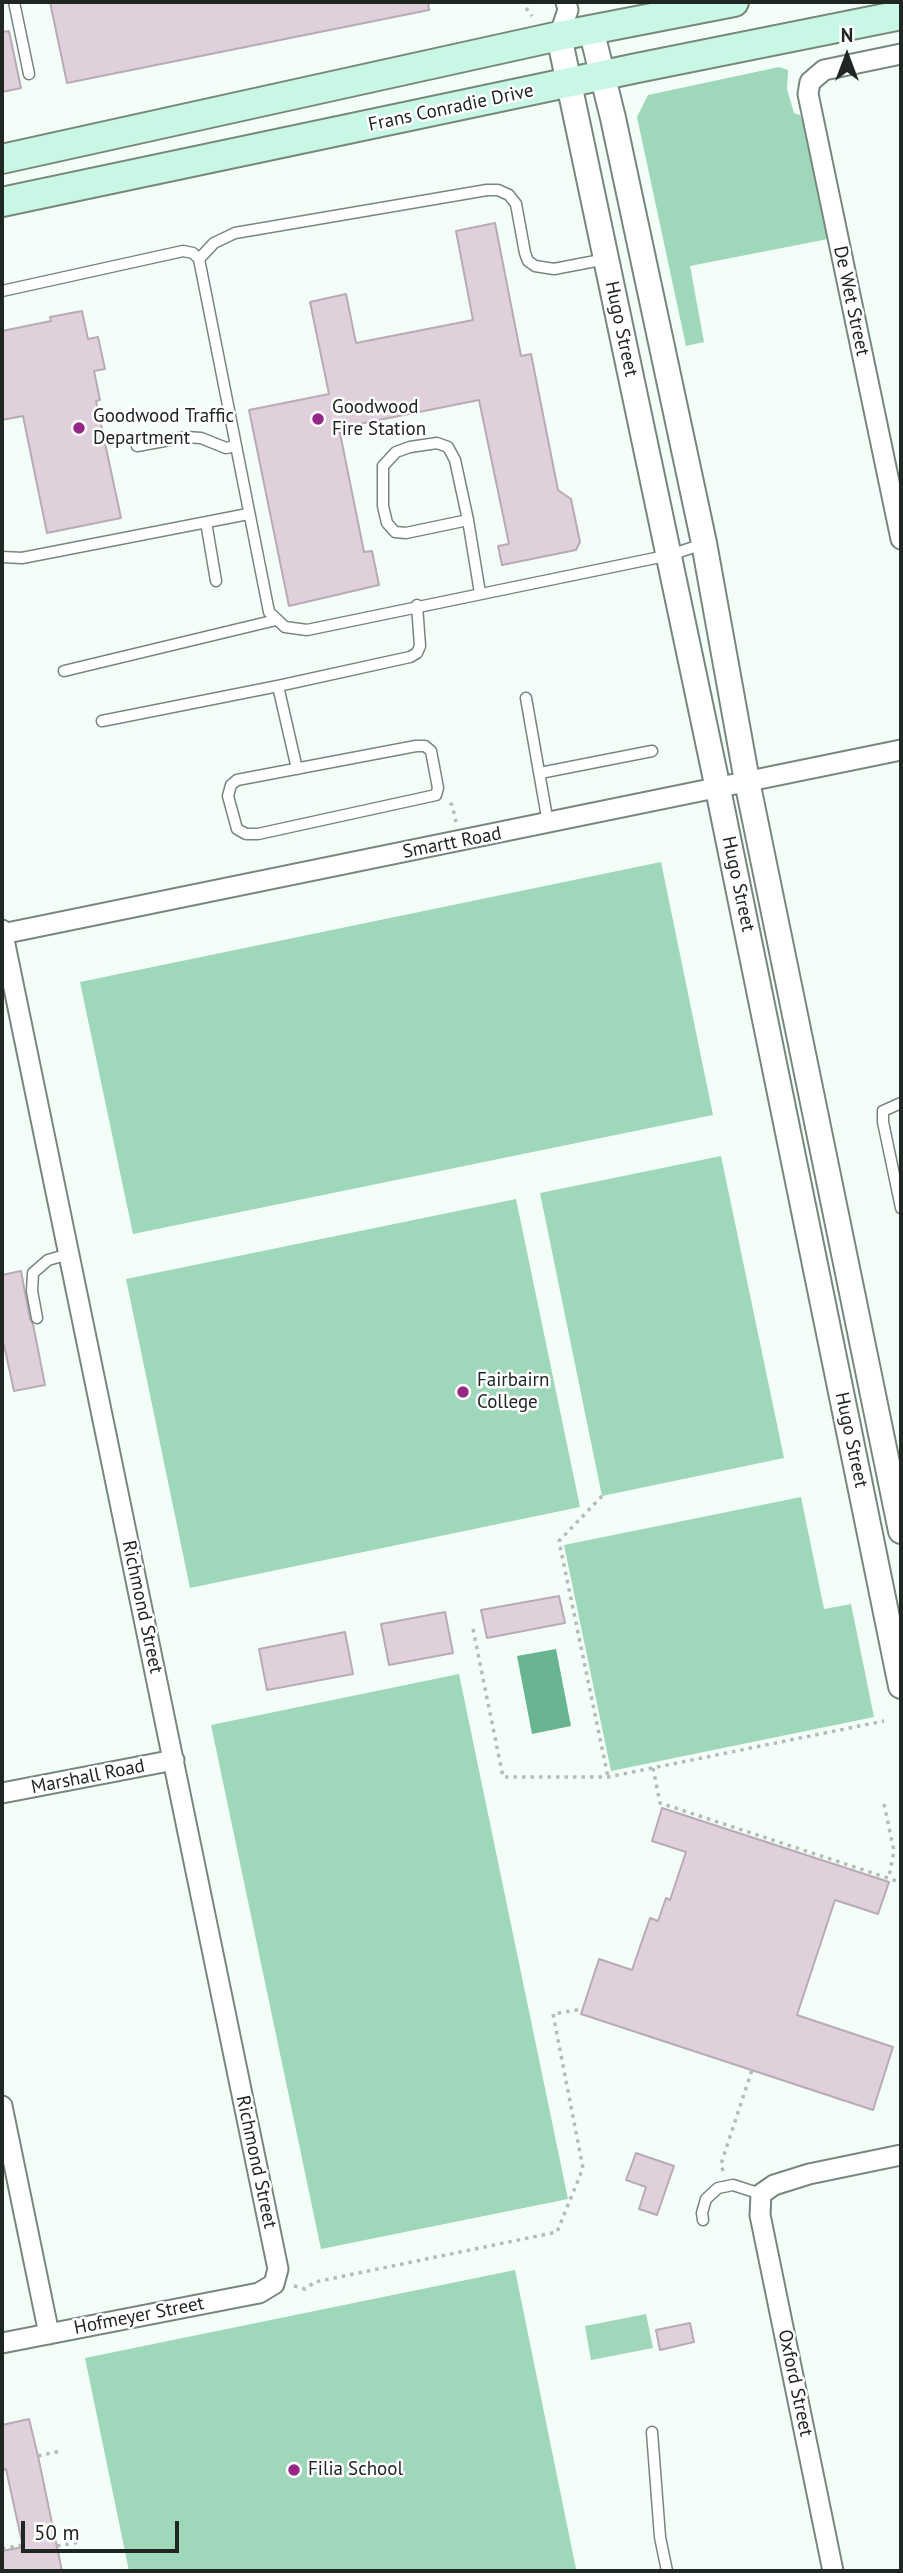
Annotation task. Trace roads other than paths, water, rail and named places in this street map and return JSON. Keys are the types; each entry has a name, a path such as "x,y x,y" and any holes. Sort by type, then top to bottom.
{"main road":[{"path":"2,159 564,16 591,29 734,2"},
{"name":"Frans Conradie Drive","path":"2,202 901,15"}],"street":[{"name":"Hugo Street","path":"564,16 569,83 893,1608 901,1686"},
{"name":"Hugo Street","path":"591,29 613,118 704,543 747,781 901,1531"},
{"name":"De Wet Street","path":"901,54 824,70 810,82 808,94 901,539"},
{"path":"640,415 674,407"},
{"name":"Smartt Road","path":"2,933 548,824 901,750"},
{"name":"Richmond Street","path":"2,933 278,2269 275,2282"},
{"name":"Marshall Road","path":"2,1793 174,1760"},
{"path":"2,2106 49,2334"},
{"path":"761,2194 774,2185 809,2174 901,2155"},
{"name":"Oxford Street","path":"761,2194 760,2215 834,2571"},
{"name":"Hofmeyer Street","path":"2,2343 259,2293 275,2282"}],"lane":[{"path":"14,2 29,74"},
{"path":"200,259 214,243 235,233 487,190 498,190 509,195 516,204 525,253 528,261 535,266 554,270 606,259"},
{"path":"2,291 183,251 193,253 200,259 269,612 285,627 307,630 417,605 670,555 704,543"},
{"path":"136,446 186,437 201,438 226,448 236,446"},
{"path":"468,520 406,533 395,532 387,523 383,506 383,466 396,452 410,447 437,443 448,447 455,460 468,520 480,593"},
{"path":"2,557 22,558 248,514"},
{"path":"206,522 216,581"},
{"path":"102,721 278,687 410,657 418,653 420,633 417,605"},
{"path":"64,671 276,621"},
{"path":"278,687 297,769"},
{"path":"526,698 548,824"},
{"path":"425,746 431,751 438,788 436,794 427,799 258,834 246,834 237,829 228,796 233,782 297,769 425,746"},
{"path":"540,773 652,751"},
{"path":"901,1103 883,1111 901,1208"},
{"path":"37,1318 32,1291 33,1273 48,1260 69,1254"},
{"path":"703,2220 706,2199 718,2188 733,2185 761,2194"},
{"path":"652,2432 660,2537 667,2571"}],"place":[{"name":"Goodwood Fire Station","path":"318,419"},
{"name":"Goodwood Traffic Department","path":"79,428"},
{"name":"Fairbairn College","path":"463,1392"},
{"name":"Filia School","path":"294,2470"}]}
